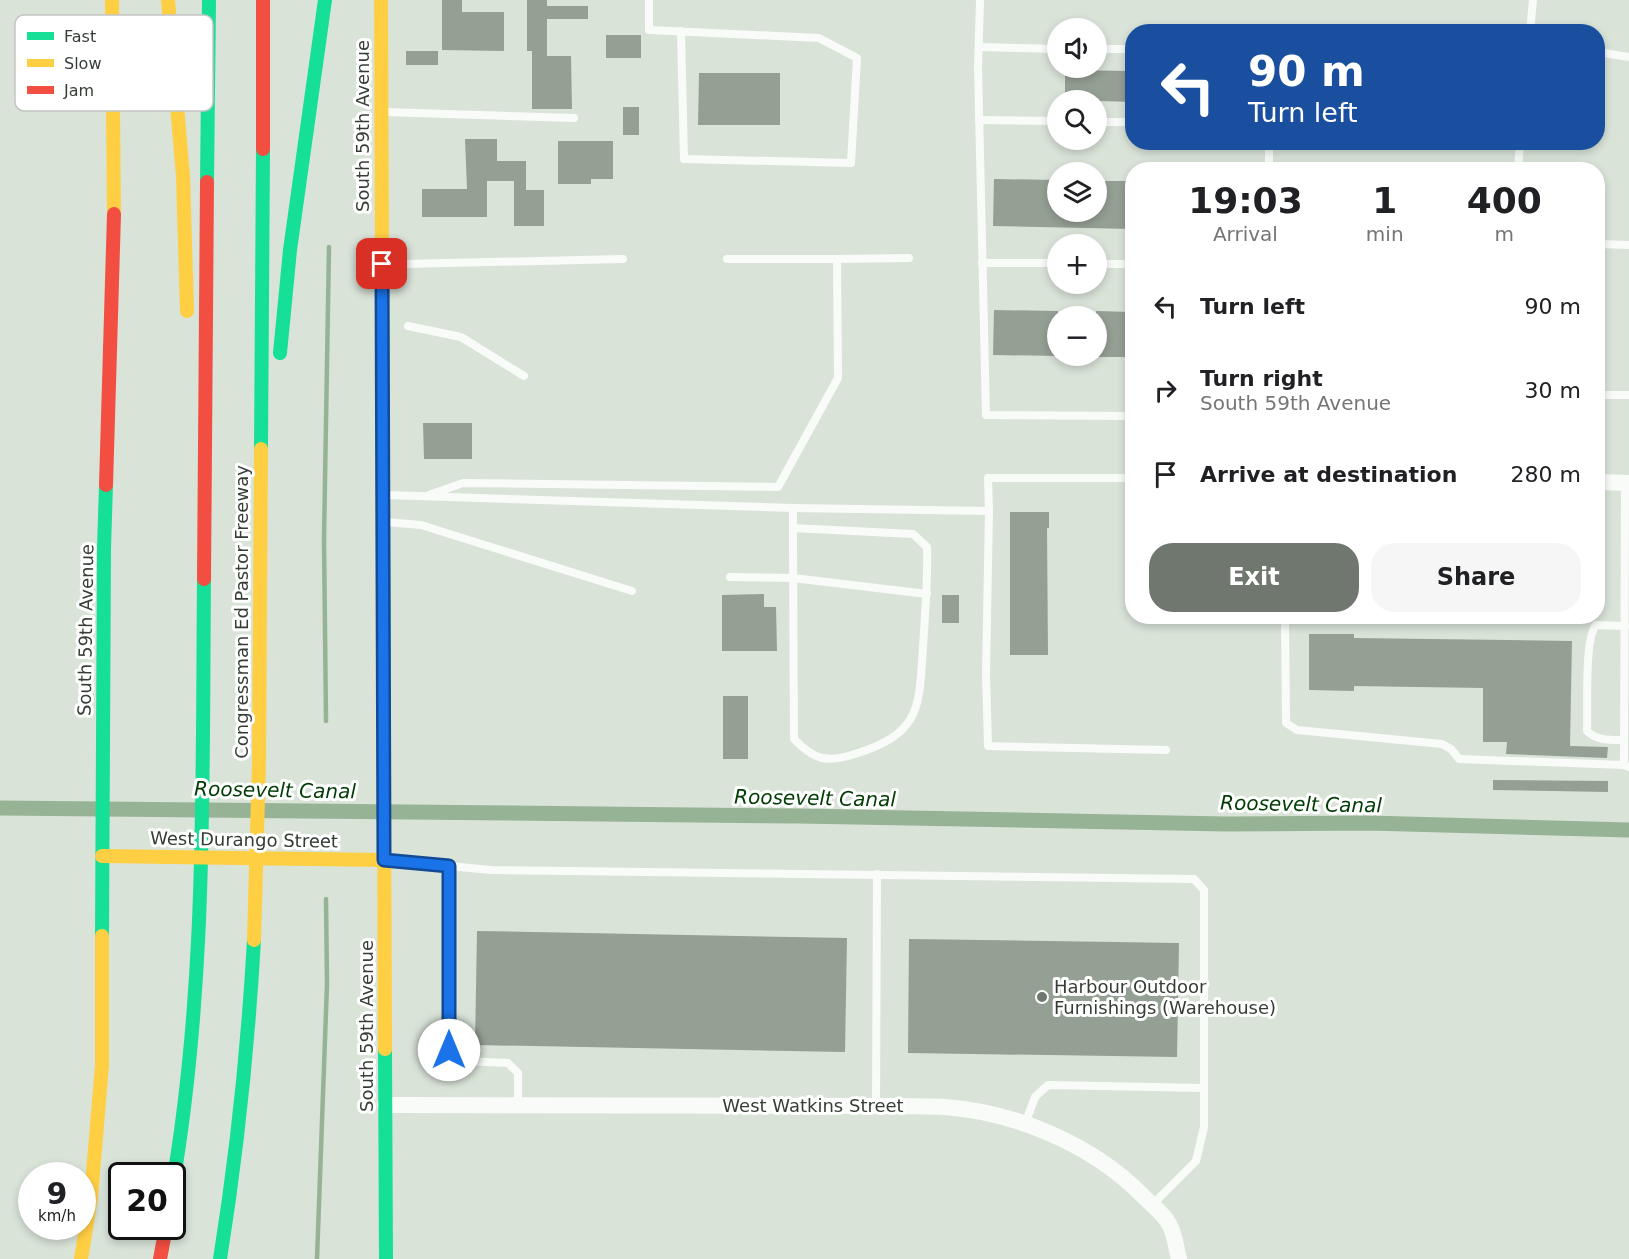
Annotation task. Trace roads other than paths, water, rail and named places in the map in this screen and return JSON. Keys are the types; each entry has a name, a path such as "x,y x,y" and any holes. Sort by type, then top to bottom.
{"main road":[{"name":"South 59th Avenue","path":"112,0 112,15"},
{"path":"168,0 169,15"},
{"name":"Congressman Ed Pastor Freeway","path":"209,0 209,15"},
{"name":"Congressman Ed Pastor Freeway","path":"220,1259 246,1070 257,895 264,139 263,0"},
{"path":"261,438 277,368 290,250 325,0"},
{"name":"South 59th Avenue","path":"381,0 386,1259"},
{"name":"South 59th Avenue","path":"81,1259 91,1197 102,1065 104,548 112,378 113,111"},
{"path":"177,111 183,176 188,330"},
{"name":"Congressman Ed Pastor Freeway","path":"176,1162 194,1024 201,894 208,111"},
{"path":"191,436 205,476"},
{"name":"West Durango Street","path":"102,856 384,860"},
{"path":"160,1259 164,1240"}],"street":[{"path":"1605,482 1627,483"},
{"name":"West Watkins Street","path":"385,1105 876,1106 945,1107 985,1113 1024,1125 1077,1148 1106,1165 1169,1223 1179,1259"}],"lane":[{"path":"648,0 649,30 819,38 857,58 851,163 684,159 681,32"},
{"path":"980,0 979,120 986,414 1125,416"},
{"path":"1531,24 1533,0"},
{"path":"979,47 1047,49"},
{"path":"1107,49 1125,49"},
{"path":"1605,53 1629,57"},
{"path":"380,112 574,118"},
{"path":"979,120 1047,121"},
{"path":"1107,122 1125,122"},
{"path":"1605,244 1629,245"},
{"path":"727,259 909,258"},
{"path":"406,264 623,259"},
{"path":"426,496 463,483 778,488 838,378 837,259"},
{"path":"982,263 1047,263"},
{"path":"1107,264 1125,264"},
{"path":"408,326 461,337 524,376"},
{"path":"1605,395 1629,395"},
{"path":"1125,478 988,478 986,673 988,746 1166,750"},
{"path":"1285,624 1286,723 1297,730 1442,744 1451,749 1459,759 1627,766 1624,740 1624,626 1627,483"},
{"path":"383,495 793,508 989,511"},
{"path":"793,508 793,528 793,578 794,739 807,754 826,760 854,755 893,739 914,713 919,700 927,594 927,547 913,534 793,528"},
{"path":"383,521 421,525 632,591"},
{"path":"730,577 793,578 927,594"},
{"path":"1624,626 1596,625 1591,630 1587,731 1591,735 1607,740 1624,740"},
{"path":"384,860 491,870 1194,879 1204,890 1204,1127 1196,1161 1152,1205"},
{"path":"449,866 449,1050 465,1061 508,1062 518,1072 518,1106"},
{"path":"876,1106 877,874"},
{"path":"1024,1125 1035,1097 1048,1085 1204,1088"}],"waterway":[{"path":"326,721 324,539 329,247"},
{"name":"Roosevelt Canal","path":"0,808 799,816 1226,824 1369,823 1629,830"},
{"path":"317,1259 327,984 326,899"}],"place":[{"name":"Harbour Outdoor Furnishings (Warehouse)","path":"1042,997"}]}
